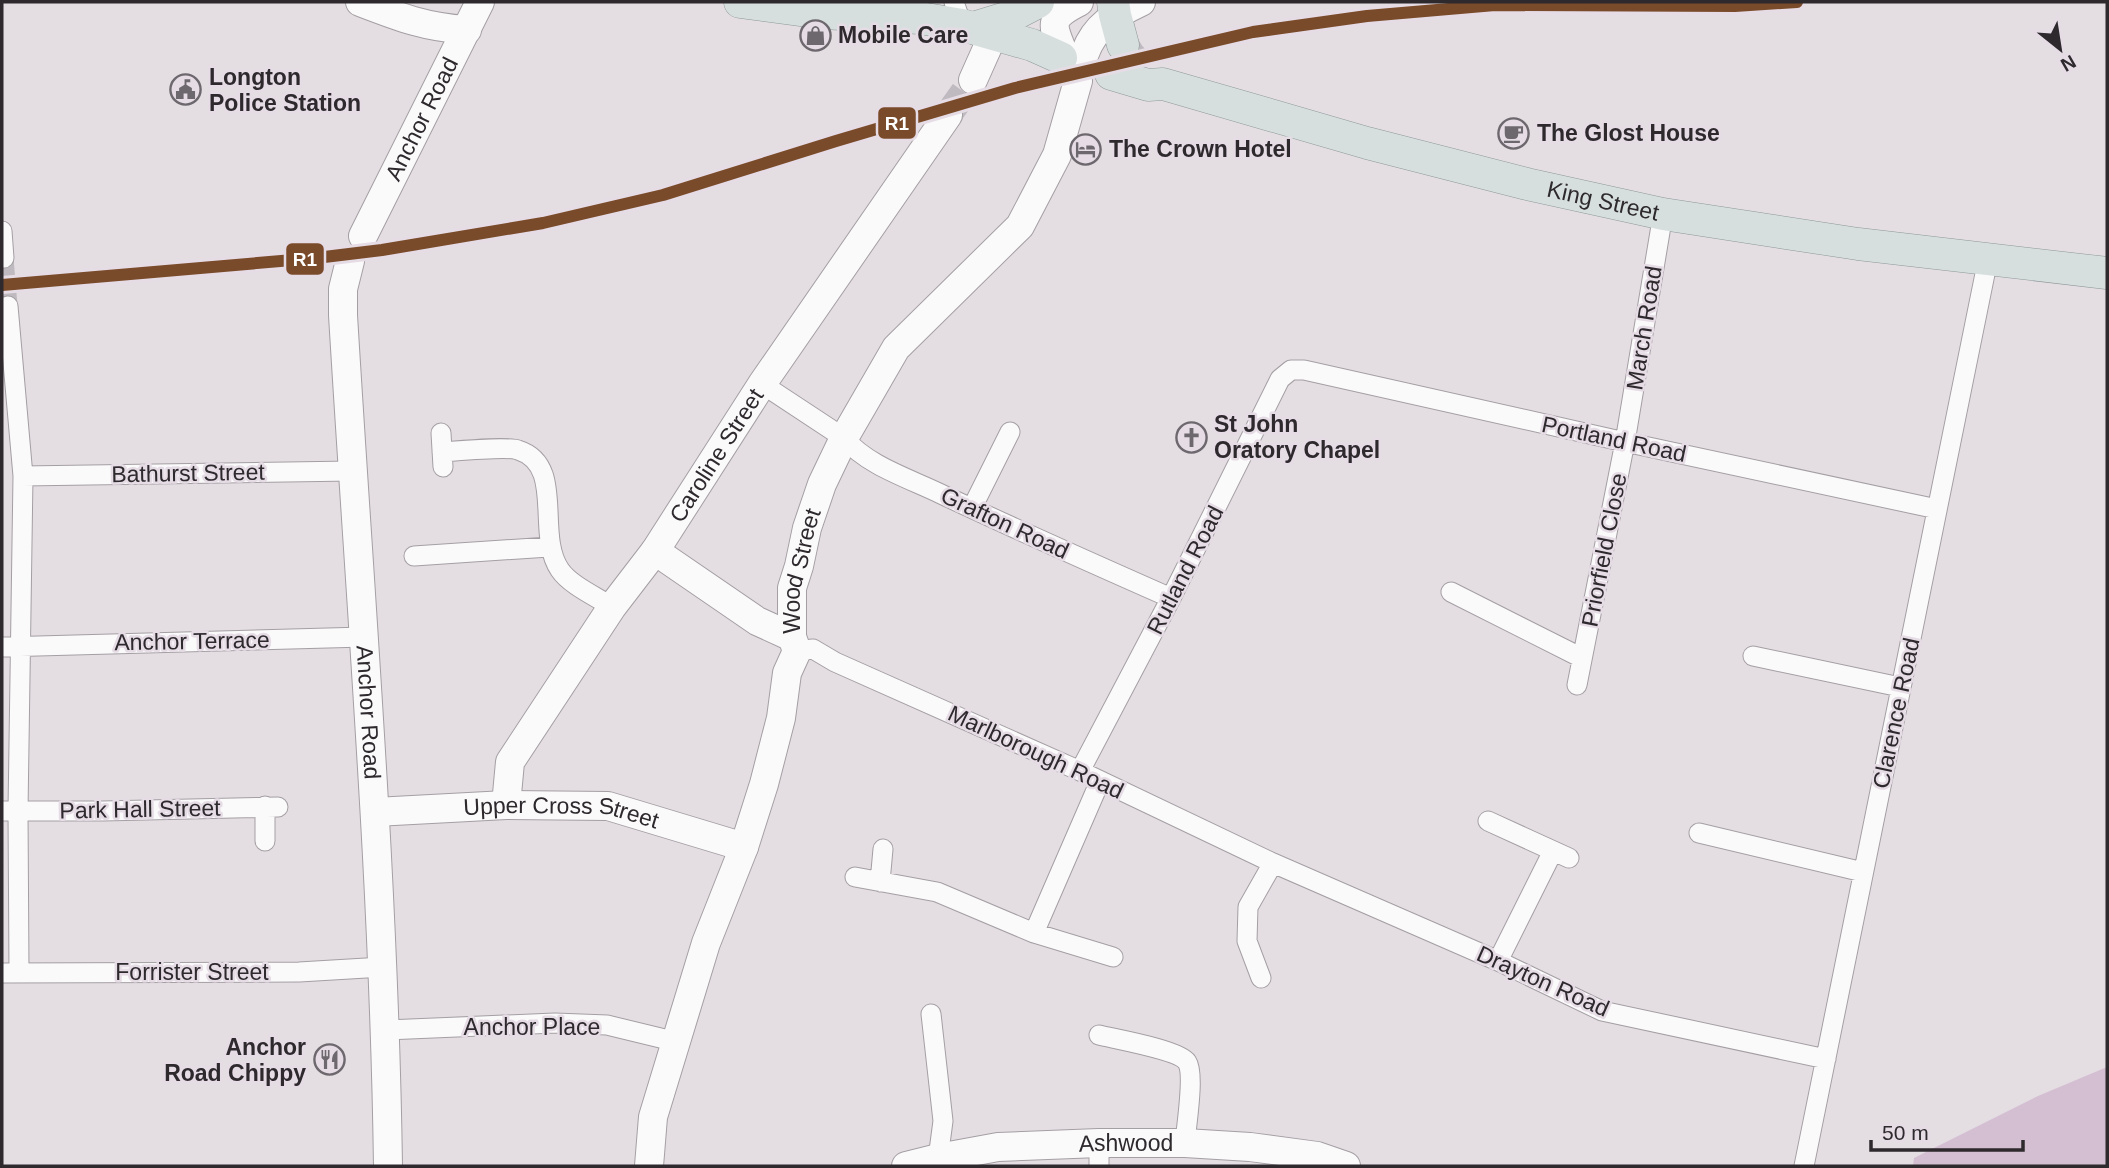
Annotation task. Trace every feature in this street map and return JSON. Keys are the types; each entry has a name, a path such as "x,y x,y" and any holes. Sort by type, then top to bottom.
{"main road":[{"path":"740,2 822,13 971,22 1009,17 1038,2"},
{"name":"King Street","path":"1123,6 1134,67 1380,146 1527,184 1662,214 1858,244 2107,273"},
{"path":"971,22 1072,62"}],"street":[{"path":"360,2 436,28 467,30"},
{"name":"Anchor Road","path":"363,236 480,2"},
{"path":"1079,2 1060,11 1055,20 1054,29 1072,62 1094,34 1123,6"},
{"path":"971,22 973,80"},
{"name":"Wood Street","path":"649,1166 653,1117 706,943 744,848 781,718 794,644 792,588 807,528 822,484 844,438 896,348 1020,226 1057,155 1072,62"},
{"name":"Caroline Street","path":"506,805 510,762 612,607 655,551 762,384 948,115"},
{"name":"March Road","path":"1625,442 1662,214"},
{"path":"2,231 4,258"},
{"name":"Clarence Road","path":"1804,1166 1988,259"},
{"name":"Anchor Road","path":"350,261 343,289 343,315 375,813 386,1030 388,1166"},
{"path":"8,306 23,476 11,647 10,973"},
{"name":"Portland Road","path":"1291,370 1304,370 1937,509"},
{"name":"Rutland Road","path":"1080,771 1171,598 1280,379 1291,370"},
{"name":"Grafton Road","path":"762,384 844,438 870,460 1171,598"},
{"path":"972,509 1010,432"},
{"name":"Priorfield Close","path":"1577,685 1625,442"},
{"path":"442,451 517,449 537,463 547,485 549,547 560,570 567,578 612,607"},
{"name":"Bathurst Street","path":"23,476 352,471"},
{"path":"414,556 549,547"},
{"path":"655,551 794,644"},
{"name":"Priorfield Close","path":"1451,592 1582,658"},
{"name":"Anchor Terrace","path":"11,647 365,636"},
{"name":"Marlborough Road","path":"794,644 813,649 835,662 1080,771 1273,863"},
{"path":"1753,656 1900,687"},
{"path":"1034,933 1100,781"},
{"name":"Upper Cross Street","path":"375,813 506,805 608,806 744,848"},
{"name":"Park Hall Street","path":"10,811 271,806 265,841"},
{"path":"1488,821 1561,855 1498,961"},
{"path":"1699,834 1863,872"},
{"path":"880,882 883,849"},
{"path":"1261,978 1247,941 1248,907 1273,863"},
{"name":"Drayton Road","path":"1273,863 1498,961 1602,1010 1826,1059"},
{"path":"855,877 937,892 1034,933 1113,957"},
{"name":"Forrister Street","path":"10,973 299,972 383,967"},
{"path":"931,1014 943,1121 938,1162"},
{"name":"Anchor Place","path":"386,1030 555,1023 607,1025 677,1042"},
{"path":"1099,1035 1175,1054 1187,1061 1191,1075 1185,1143"},
{"name":"Ashwood","path":"906,1166 938,1162 998,1147 1099,1155 1185,1143 1250,1147 1317,1156 1346,1166"}],"shaded area":[{"path":"2107,1067 2107,1166 1913,1166 1914,1158 2038,1096"}],"tunnel":[{"path":"1123,45 1140,67"},
{"path":"948,115 973,80"},
{"path":"4,258 8,306"}],"transit line":[{"name":"R1","path":"2,285 316,258 382,250 543,223 663,195 1015,88 1253,32 1367,16 1495,5 1735,6 1797,2"}],"place":[{"name":"Mobile Care","path":"815,35"},
{"name":"Longton Police Station","path":"186,90"},
{"name":"The Glost House","path":"1514,133"},
{"name":"The Crown Hotel","path":"1086,149"},
{"name":"St John Oratory Chapel","path":"1191,437"},
{"name":"Anchor Road Chippy","path":"329,1060"}]}
